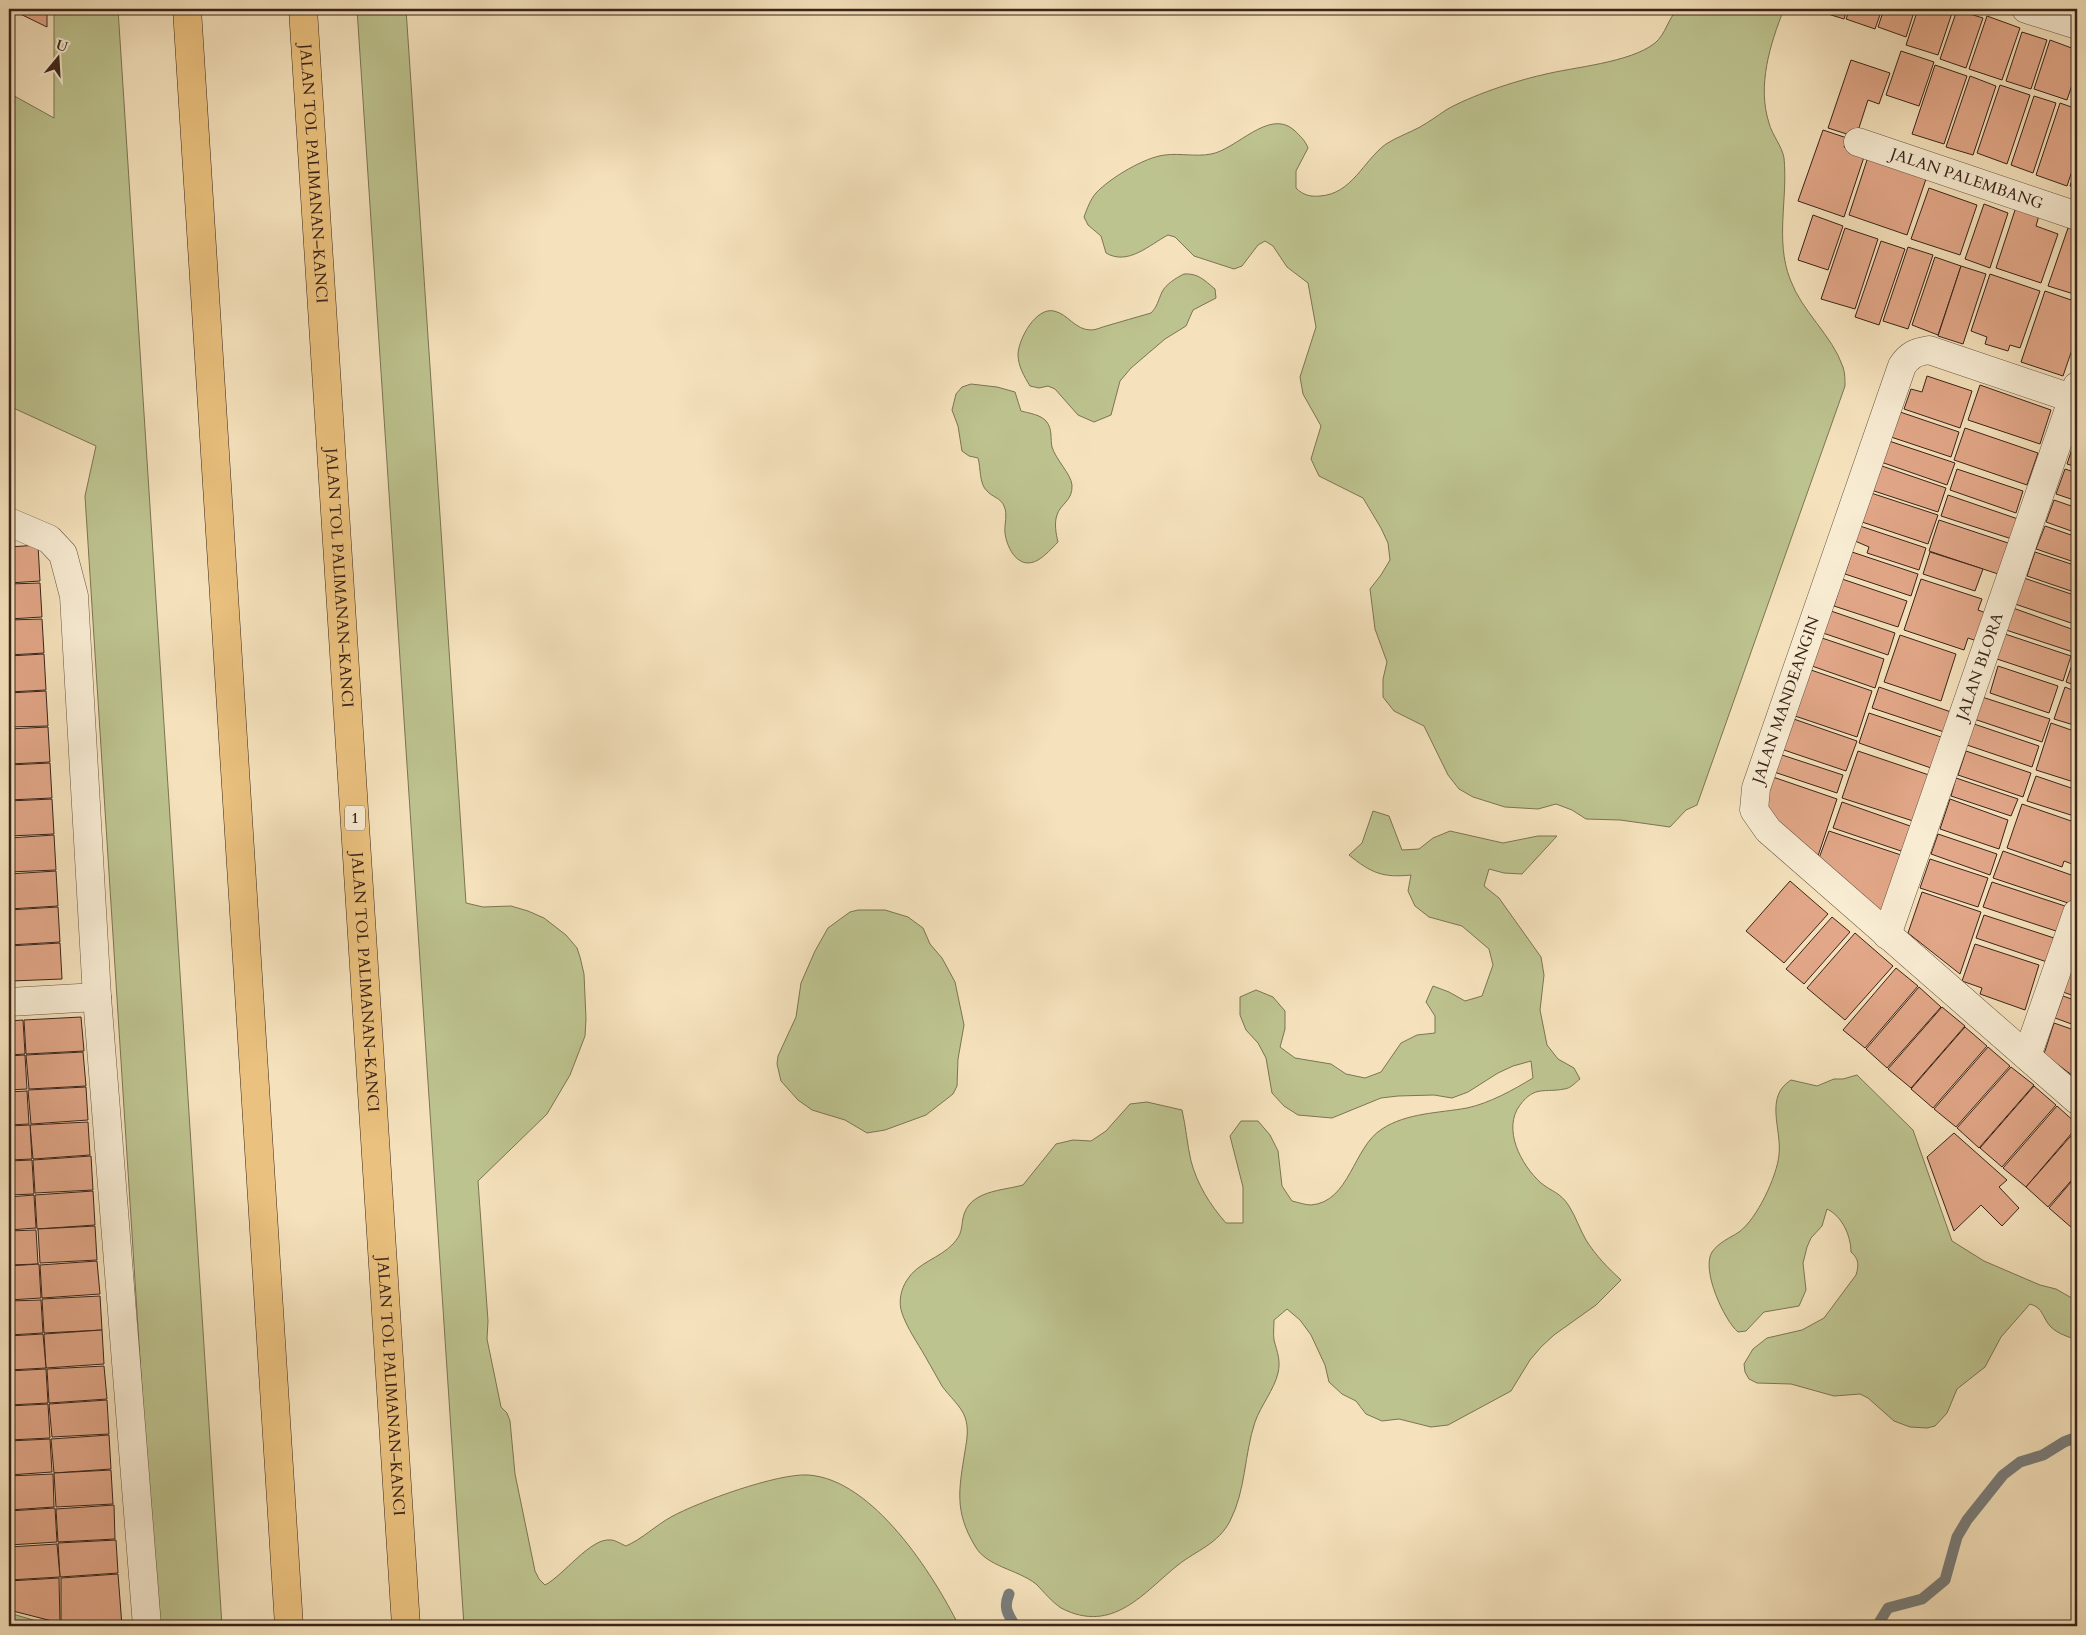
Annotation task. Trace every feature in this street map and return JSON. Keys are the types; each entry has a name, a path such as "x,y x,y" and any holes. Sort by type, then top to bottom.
{"highway":[{"path":"187,9 289,1626"},
{"name":"JALAN TOL PALIMANAN–KANCI","path":"303,9 406,1626"}],"street":[{"path":"2026,9 2077,25"},
{"name":"JALAN PALEMBANG","path":"1858,142 2077,216"},
{"name":"JALAN MANDEANGIN","path":"2076,395 1929,350 1916,352 1908,357 1902,366 1756,788 1754,810 1768,830 2077,1100"},
{"name":"JALAN BLORA","path":"1887,935 2076,395"},
{"path":"9,522 49,539 63,554 74,596 97,997 147,1626"},
{"path":"2027,1056 2077,913"},
{"path":"9,1002 97,997"}],"green space":[{"path":"54,9 118,9 222,1626 157,1626 85,496 96,446 9,406 9,93 54,118"},
{"path":"357,9 406,9 466,903 483,907 511,906 544,918 566,935 577,948 584,974 585,1036 570,1075 547,1114 478,1181 488,1321 487,1339 501,1407 507,1413 510,1421 515,1474 535,1571 545,1585 595,1544 613,1540 626,1546 671,1517 700,1504 759,1483 808,1475 832,1481 855,1493 898,1532 934,1581 959,1626 464,1626"},
{"path":"1678,9 1784,9 1770,51 1764,94 1769,123 1784,158 1783,249 1790,279 1795,291 1838,355 1844,369 1845,386 1697,805 1686,810 1670,827 1620,820 1586,819 1572,810 1556,804 1538,809 1505,807 1473,797 1459,789 1448,775 1424,726 1394,711 1383,697 1383,679 1387,662 1375,629 1370,589 1390,560 1388,543 1363,498 1319,476 1311,459 1321,426 1303,394 1300,377 1316,327 1308,283 1287,267 1273,246 1265,241 1258,245 1242,266 1234,269 1194,256 1175,237 1168,235 1138,253 1122,257 1114,256 1106,253 1101,236 1088,225 1084,217 1090,202 1102,187 1138,164 1165,155 1211,154 1221,151 1252,132 1274,124 1284,125 1294,130 1304,140 1308,148 1296,171 1296,188 1310,196 1331,194 1349,183 1386,144 1420,127 1456,105 1480,94 1519,81 1555,72 1601,64 1644,50 1659,39"},
{"path":"1184,274 1197,276 1204,280 1215,289 1216,298 1193,310 1186,326 1165,339 1131,368 1120,381 1111,415 1094,422 1078,415 1055,389 1048,386 1039,388 1030,386 1020,367 1018,358 1019,347 1025,332 1041,314 1047,311 1054,311 1080,327 1091,330 1097,329 1151,313 1166,286"},
{"path":"971,384 997,387 1015,392 1021,411 1044,419 1050,427 1054,452 1071,481 1072,490 1070,495 1056,518 1058,542 1038,560 1031,563 1020,561 1011,551 1005,533 1006,512 1004,506 1001,501 984,488 978,458 969,456 962,451 958,426 952,410 956,394 962,387"},
{"path":"1373,811 1389,816 1402,850 1419,849 1433,838 1450,831 1503,843 1538,836 1557,836 1522,874 1504,873 1489,869 1484,886 1499,898 1541,957 1544,975 1540,1010 1547,1045 1558,1059 1574,1068 1580,1079 1566,1089 1540,1091 1525,1099 1515,1115 1513,1135 1516,1146 1527,1167 1541,1183 1566,1201 1590,1246 1602,1262 1621,1280 1596,1305 1554,1335 1541,1347 1530,1360 1511,1391 1448,1425 1431,1427 1399,1419 1382,1421 1366,1414 1356,1401 1342,1394 1329,1382 1325,1365 1311,1335 1300,1320 1287,1309 1274,1320 1274,1338 1279,1360 1278,1373 1255,1422 1239,1497 1225,1529 1213,1541 1178,1565 1140,1598 1126,1607 1112,1613 1096,1616 1080,1615 1061,1608 1036,1584 987,1559 980,1553 968,1533 961,1511 960,1500 961,1477 967,1438 965,1417 961,1409 942,1386 907,1324 900,1304 903,1287 911,1274 948,1249 956,1241 961,1232 966,1209 972,1202 987,1193 1023,1185 1056,1144 1073,1140 1091,1141 1106,1131 1130,1104 1147,1102 1182,1110 1191,1161 1205,1194 1226,1223 1243,1223 1243,1187 1230,1136 1241,1121 1258,1121 1270,1135 1278,1151 1282,1186 1292,1201 1311,1205 1324,1202 1334,1194 1343,1184 1372,1137 1382,1129 1412,1117 1467,1108 1484,1103 1533,1078 1531,1061 1498,1073 1468,1092 1452,1098 1434,1095 1381,1098 1332,1118 1298,1115 1284,1106 1272,1093 1266,1058 1258,1043 1246,1030 1240,1015 1240,997 1256,990 1273,997 1285,1011 1285,1029 1280,1047 1295,1058 1331,1064 1346,1074 1365,1078 1381,1072 1401,1043 1417,1035 1435,1033 1435,1016 1426,1002 1433,986 1465,1001 1482,996 1493,965 1489,949 1462,926 1429,917 1415,906 1408,891 1411,875 1393,876 1378,873 1349,855 1362,843"},
{"path":"858,910 885,910 908,917 923,928 930,944 942,958 955,982 964,1025 958,1059 957,1086 953,1094 926,1115 885,1130 867,1133 845,1120 812,1110 798,1100 781,1081 777,1064 778,1056 796,1017 801,983 815,951 828,928 850,912"},
{"path":"1857,1075 1913,1130 1952,1241 1984,1261 2040,1285 2056,1289 2077,1301 2077,1340 2054,1329 2048,1324 2038,1308 2030,1304 2001,1337 1985,1367 1957,1389 1947,1413 1935,1426 1927,1428 1910,1427 1894,1421 1868,1398 1860,1394 1834,1396 1791,1384 1757,1383 1749,1379 1745,1372 1744,1364 1753,1349 1767,1338 1802,1330 1824,1318 1856,1275 1858,1262 1851,1252 1845,1227 1832,1212 1827,1209 1822,1226 1811,1238 1807,1247 1803,1263 1806,1290 1799,1306 1764,1312 1746,1331 1738,1332 1726,1317 1716,1294 1709,1270 1709,1260 1712,1252 1721,1243 1746,1226 1759,1207 1770,1185 1779,1155 1776,1104 1778,1095 1783,1087 1791,1080 1817,1086 1834,1079 1843,1079"},
{"path":"9,1613 54,1626 9,1626"}],"building":[{"path":"10,9 47,9 47,27"},
{"path":"1812,9 1847,9 1844,19"},
{"path":"1850,9 1882,9 1875,29 1846,19"},
{"path":"1884,9 1915,9 1906,37 1878,27"},
{"path":"1918,9 1953,10 1938,55 1906,45"},
{"path":"1957,10 1983,18 1966,68 1940,59"},
{"path":"1987,16 2020,28 2002,80 1969,69"},
{"path":"2022,32 2047,40 2031,89 2006,81"},
{"path":"2050,40 2077,50 2077,70 2067,100 2034,89"},
{"path":"1901,51 1934,62 1919,106 1886,95"},
{"path":"1851,60 1890,73 1879,104 1868,100 1856,137 1828,128"},
{"path":"1935,65 1967,76 1944,144 1912,134"},
{"path":"1970,76 1996,86 1973,155 1946,147"},
{"path":"2077,83 2077,100 2072,98"},
{"path":"2000,85 2030,95 2007,164 1977,153"},
{"path":"2034,96 2056,103 2033,173 2011,165"},
{"path":"2060,103 2077,109 2077,156 2067,186 2036,175"},
{"path":"1823,130 1847,138 1844,147 1865,154 1844,217 1798,201"},
{"path":"1868,157 1927,176 1907,235 1849,215"},
{"path":"2077,164 2077,188 2070,186"},
{"path":"1929,188 1977,205 1960,255 1911,239"},
{"path":"1984,204 2008,213 1990,268 1965,259"},
{"path":"2017,204 2040,212 2036,226 2058,234 2041,283 1996,268"},
{"path":"1813,215 1843,226 1828,270 1798,260"},
{"path":"1845,228 1878,239 1855,309 1821,299"},
{"path":"2068,228 2077,231 2077,295 2048,286"},
{"path":"1881,241 1905,249 1879,325 1855,317"},
{"path":"1908,247 1933,255 1908,329 1883,321"},
{"path":"1935,257 1961,266 1938,335 1912,325"},
{"path":"1961,266 1986,274 1963,344 1938,336"},
{"path":"1990,274 2040,291 2020,348 2010,345 2008,351 1985,344 1987,337 1971,331"},
{"path":"2045,291 2077,302 2077,335 2063,376 2021,362"},
{"path":"1927,376 1972,391 1960,428 1904,409 1911,389 1922,392"},
{"path":"1980,385 2051,410 2040,444 1968,420"},
{"path":"1900,412 1959,432 1951,457 1891,437"},
{"path":"1965,428 2038,453 2027,485 1954,460"},
{"path":"2077,434 2077,467 2067,464"},
{"path":"1889,441 1955,463 1947,485 1881,462"},
{"path":"1879,465 1946,488 1938,512 1871,490"},
{"path":"1957,469 2023,491 2016,513 1950,490"},
{"path":"2065,469 2077,473 2077,501 2056,494"},
{"path":"1868,492 1938,515 1928,544 1859,521"},
{"path":"1948,495 2018,519 2012,539 1941,516"},
{"path":"2054,500 2077,508 2077,533 2046,522"},
{"path":"1939,520 2008,543 1998,574 1929,551"},
{"path":"1860,526 1926,548 1919,570 1867,553 1869,547 1855,541"},
{"path":"2045,526 2077,537 2077,563 2036,549"},
{"path":"38,545 40,581 9,583 9,547"},
{"path":"1852,552 1918,574 1911,596 1845,574"},
{"path":"1930,552 1983,569 1975,591 1923,574"},
{"path":"2035,552 2077,566 2077,593 2027,576"},
{"path":"2021,577 2077,596 2077,625 2012,603"},
{"path":"1842,579 1907,601 1898,627 1834,606"},
{"path":"1921,579 1982,599 1978,610 1986,613 1977,641 1968,638 1964,650 1904,630"},
{"path":"40,583 42,617 9,619 9,584"},
{"path":"2013,608 2077,631 2077,641 2073,652 2006,630"},
{"path":"1831,611 1895,633 1888,655 1823,633"},
{"path":"42,619 44,653 9,655 9,620"},
{"path":"2005,634 2071,656 2063,681 1997,659"},
{"path":"1900,635 1956,654 1941,701 1884,682"},
{"path":"1819,637 1884,659 1875,688 1809,665"},
{"path":"2077,650 2077,686 2066,682"},
{"path":"44,654 46,690 9,692 9,656"},
{"path":"1998,666 2058,686 2049,713 1990,693"},
{"path":"1811,670 1872,691 1857,737 1795,716"},
{"path":"1879,687 1951,712 1944,732 1872,708"},
{"path":"2065,687 2077,692 2077,726 2054,719"},
{"path":"46,691 48,726 9,727 9,693"},
{"path":"1982,697 2050,719 2042,742 1974,719"},
{"path":"1869,713 1941,737 1931,768 1859,743"},
{"path":"1788,717 1857,741 1846,771 1778,748"},
{"path":"2051,723 2077,732 2077,783 2036,770"},
{"path":"1974,724 2039,746 2032,767 1967,745"},
{"path":"48,727 50,762 9,764 9,729"},
{"path":"1858,751 1929,775 1913,821 1842,798"},
{"path":"1966,751 2031,773 2023,797 1958,775"},
{"path":"1779,754 1843,775 1837,793 1774,772"},
{"path":"50,763 52,798 9,800 9,765"},
{"path":"1770,776 1837,799 1817,859 1758,810"},
{"path":"2036,776 2077,790 2077,817 2027,801"},
{"path":"1956,778 2018,799 2011,816 1951,796"},
{"path":"52,799 54,834 9,836 9,801"},
{"path":"1950,799 2008,820 1999,849 1940,829"},
{"path":"1842,802 1913,827 1904,852 1833,828"},
{"path":"2022,804 2077,823 2073,838 2077,840 2077,849 2072,864 2064,861 2062,867 2007,848"},
{"path":"1829,831 1901,855 1882,912 1818,861"},
{"path":"1938,834 1997,854 1990,875 1931,854"},
{"path":"54,835 56,870 9,872 9,838"},
{"path":"2003,851 2077,877 2077,884 2071,904 1993,878"},
{"path":"1930,859 1988,878 1978,907 1920,888"},
{"path":"56,871 58,906 9,909 9,874"},
{"path":"1790,881 1828,914 1784,963 1746,931"},
{"path":"1992,882 2071,908 2062,933 1983,907"},
{"path":"1922,892 1981,912 1960,974 1908,933"},
{"path":"58,907 60,942 9,945 9,910"},
{"path":"1984,915 2057,939 2050,963 1976,938"},
{"path":"1832,917 1850,932 1804,984 1786,969"},
{"path":"1855,933 1893,966 1845,1020 1807,988"},
{"path":"60,943 62,979 11,981 9,946"},
{"path":"1975,944 2039,965 2025,1010 1980,994 1982,988 1962,981"},
{"path":"2077,950 2077,968 2072,966"},
{"path":"1896,968 1918,986 1865,1048 1843,1030"},
{"path":"2070,971 2077,974 2077,997 2063,992"},
{"path":"1919,987 1941,1007 1887,1068 1866,1049"},
{"path":"2063,996 2077,1001 2077,1026 2055,1018"},
{"path":"1942,1007 1965,1026 1911,1088 1888,1069"},
{"path":"81,1017 84,1051 26,1054 24,1020"},
{"path":"23,1020 25,1054 9,1055 9,1021"},
{"path":"2054,1023 2077,1031 2077,1079 2044,1054"},
{"path":"1965,1027 1987,1046 1933,1108 1911,1089"},
{"path":"1988,1047 2010,1066 1956,1127 1934,1109"},
{"path":"83,1052 86,1086 29,1089 26,1055"},
{"path":"25,1055 27,1089 9,1090 9,1056"},
{"path":"2011,1067 2034,1085 1979,1148 1957,1128"},
{"path":"2034,1086 2056,1105 2002,1167 1980,1148"},
{"path":"86,1087 88,1120 31,1124 28,1090"},
{"path":"27,1091 29,1124 9,1125 9,1092"},
{"path":"2057,1106 2077,1124 2077,1127 2026,1187 2003,1168"},
{"path":"88,1122 90,1155 33,1159 30,1125"},
{"path":"30,1125 32,1159 9,1160 9,1126"},
{"path":"2077,1129 2077,1174 2048,1207 2026,1187"},
{"path":"1954,1133 2007,1180 1999,1187 2019,1208 2002,1226 1981,1205 1954,1231 1927,1157"},
{"path":"91,1156 93,1190 35,1193 33,1160"},
{"path":"32,1160 34,1194 9,1195 9,1161"},
{"path":"2077,1175 2077,1222 2072,1228 2049,1208"},
{"path":"93,1191 95,1225 37,1229 35,1195"},
{"path":"34,1195 36,1228 9,1230 9,1197"},
{"path":"95,1226 97,1260 40,1263 38,1229"},
{"path":"36,1230 38,1264 9,1265 9,1231"},
{"path":"97,1261 100,1294 42,1298 40,1265"},
{"path":"39,1264 41,1298 9,1300 9,1266"},
{"path":"100,1296 102,1330 44,1333 42,1299"},
{"path":"41,1300 43,1333 9,1335 9,1301"},
{"path":"102,1330 104,1364 46,1368 44,1334"},
{"path":"43,1334 46,1368 9,1370 9,1336"},
{"path":"104,1366 107,1399 49,1403 47,1369"},
{"path":"46,1369 48,1403 9,1405 9,1371"},
{"path":"107,1400 109,1434 52,1437 49,1404"},
{"path":"48,1404 50,1438 9,1440 9,1406"},
{"path":"109,1435 111,1469 54,1473 51,1439"},
{"path":"50,1439 52,1472 9,1475 9,1441"},
{"path":"111,1470 113,1504 56,1507 54,1473"},
{"path":"53,1474 54,1507 9,1510 9,1476"},
{"path":"114,1505 115,1539 58,1542 56,1509"},
{"path":"55,1508 57,1542 9,1545 9,1511"},
{"path":"116,1540 118,1573 60,1577 58,1543"},
{"path":"57,1544 60,1577 9,1580 9,1547"},
{"path":"118,1574 122,1626 72,1626 61,1623 61,1578"},
{"path":"59,1578 60,1623 9,1610 9,1581"}],"waterway":[{"path":"1877,1626 1888,1608 1922,1599 1945,1580 1957,1537 1967,1520 2003,1475 2020,1462 2043,1455 2064,1442 2077,1437"},
{"path":"1009,1594 1006,1607 1015,1626"}]}
